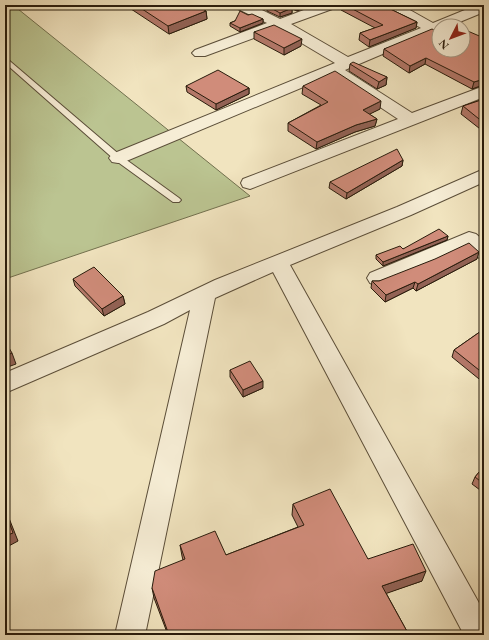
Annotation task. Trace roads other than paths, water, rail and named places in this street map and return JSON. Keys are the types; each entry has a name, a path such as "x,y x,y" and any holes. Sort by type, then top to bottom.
{"street":[{"path":"241,5 280,24 340,66 411,120"},
{"path":"200,53 330,5"},
{"path":"391,5 431,27"},
{"path":"457,18 484,7"},
{"path":"118,158 431,28"},
{"path":"250,183 484,91"},
{"path":"5,383 156,318 205,293 404,211 484,175"},
{"path":"377,278 426,259 469,239 484,252"},
{"path":"278,262 480,635"},
{"path":"130,635 205,293"}],"lane":[{"path":"5,59 118,158 176,200"}]}
